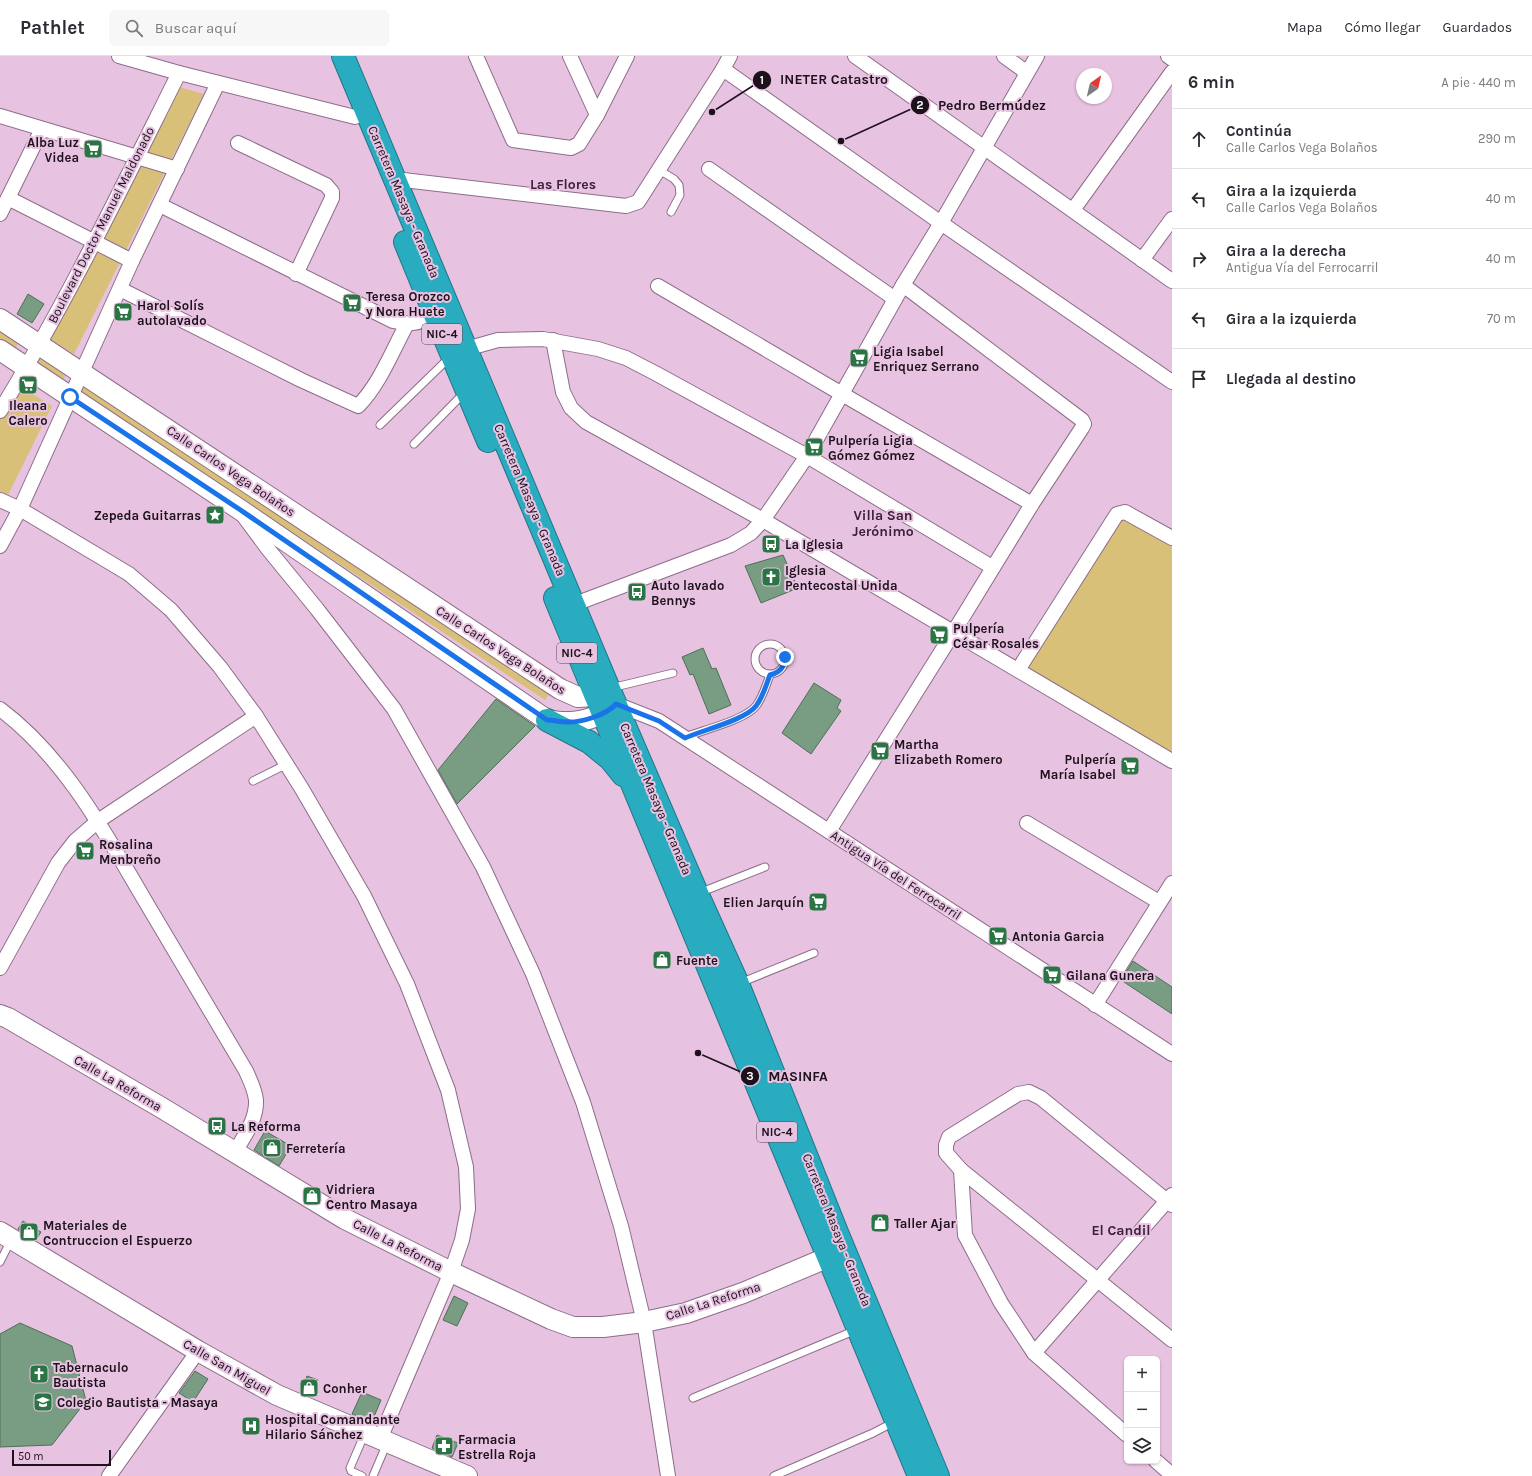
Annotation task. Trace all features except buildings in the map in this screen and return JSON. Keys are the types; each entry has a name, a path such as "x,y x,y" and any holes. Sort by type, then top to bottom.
{"highway":[{"name":"Carretera Masaya - Granada","path":"329,56 434,315 459,352 467,390 567,607"},
{"name":"Carretera Masaya - Granada","path":"344,56 395,179 459,352 606,701 697,893 738,984 836,1230 938,1476"},
{"name":"Carretera Masaya - Granada","path":"606,701 635,789 919,1476"},
{"path":"547,720 589,742 610,759 635,789"}],"street":[{"path":"119,56 178,73 355,117"},
{"path":"476,56 513,140 571,148 576,147 579,144 597,115 627,56"},
{"path":"570,56 597,115"},
{"path":"395,179 626,206 633,205 638,202 659,170 730,56"},
{"path":"855,56 1172,281"},
{"path":"1004,56 1026,72"},
{"path":"567,607 731,545 752,533 763,520 806,456 903,285 941,223 1026,72 1037,56"},
{"path":"1168,56 1172,59"},
{"path":"723,69 941,223 1172,382"},
{"path":"1073,210 1172,72"},
{"name":"Boulevard Doctor Manuel Maldonado","path":"0,411 40,345 95,241 178,73"},
{"path":"0,546 20,509 132,261 218,83"},
{"path":"0,116 177,169"},
{"path":"0,214 42,128"},
{"path":"238,143 326,185 332,192 332,198 296,274"},
{"path":"709,169 895,299"},
{"path":"8,198 132,261"},
{"path":"160,205 393,321 407,324 419,323 434,315"},
{"path":"1142,260 1172,219"},
{"path":"829,831 953,633 992,567 1084,424 1082,420 903,285"},
{"path":"658,286 1032,504"},
{"path":"120,289 301,380 358,406 366,398 377,381 407,324"},
{"name":"Calle Carlos Vega Bolaños","path":"0,319 560,689 578,697 606,701"},
{"path":"459,352 498,340 553,340 598,349 626,358 806,456 992,567"},
{"path":"553,340 563,392 571,408 586,422 763,520 1172,761"},
{"path":"0,350 239,509 547,720 568,722 606,701"},
{"path":"0,500 20,509 105,558 129,574 171,610 216,661 256,716 287,764 364,896 407,984 448,1090 466,1167 468,1208 462,1240 451,1272 378,1438"},
{"path":"239,509 268,549 318,609 394,709 442,791 483,867 533,974 583,1102 621,1226 644,1322 668,1476"},
{"path":"1018,670 1117,514 1125,512 1172,538"},
{"name":"Antigua Vía del Ferrocarril","path":"606,701 659,721 752,783 829,831 1172,1054"},
{"path":"0,709 20,724 55,763 98,822 246,1071 256,1100 255,1114 235,1152"},
{"path":"0,968 58,863 75,840 98,822 256,716"},
{"path":"1027,823 1159,902"},
{"path":"1096,1005 1172,883"},
{"name":"Calle La Reforma","path":"0,1015 8,1018 235,1152 345,1219 451,1272 551,1319 573,1327 603,1327 644,1322 686,1313 743,1293 829,1258"},
{"path":"1034,1353 1097,1281 1170,1200 1041,1098 1029,1092 1018,1094 949,1137 946,1145 946,1153 961,1170 1097,1281 1172,1340"},
{"path":"961,1170 965,1235 1001,1303 1034,1353 1124,1432"},
{"name":"Calle San Miguel","path":"6,1236 198,1350 278,1395 467,1476"},
{"path":"109,1476 198,1350"},
{"path":"1159,1464 1172,1475"}],"lane":[{"path":"659,170 674,179 679,185 680,195 671,212"},
{"path":"380,424 459,352"},
{"path":"414,444 467,390"},
{"path":"685,738 744,716 755,707 761,698 770,675 778,672 784,666 785,657 781,649 774,645 766,645 758,650 755,658 756,666 762,672 770,675"},
{"path":"606,701 674,673"},
{"path":"253,782 287,764"},
{"path":"697,893 765,867"},
{"path":"738,984 814,953"},
{"path":"0,1262 6,1236"},
{"path":"693,1398 858,1329"},
{"path":"774,1476 873,1433 896,1421"},
{"path":"362,1476 349,1473 350,1468 378,1438"},
{"path":"373,1476 378,1438"}],"shaded area":[{"path":"179,87 204,94 74,354 50,339"},
{"path":"0,328 20,341 12,354 0,346"},
{"path":"41,356 66,373 62,384 36,366"},
{"path":"86,380 550,692 545,700 79,391"},
{"path":"18,385 52,406 8,495 0,491 0,418"},
{"path":"1117,514 1172,538 1172,761 1018,670"}],"place":[{"name":"INETER Catastro","path":"712,112"},
{"name":"Pedro Bermúdez","path":"841,141"},
{"name":"Alba Luz Videa","path":"93,149"},
{"name":"Teresa Orozco y Nora Huete","path":"352,303"},
{"name":"Harol Solís autolavado","path":"123,312"},
{"name":"Ligia Isabel Enriquez Serrano","path":"859,358"},
{"name":"Ileana Calero","path":"28,385"},
{"name":"Pulpería Ligia Gómez Gómez","path":"814,447"},
{"name":"Zepeda Guitarras","path":"215,515"},
{"name":"La Iglesia","path":"771,544"},
{"name":"Iglesia Pentecostal Unida","path":"771,577"},
{"name":"Auto lavado Bennys","path":"637,592"},
{"name":"Pulpería César Rosales","path":"939,635"},
{"name":"Martha Elizabeth Romero","path":"880,751"},
{"name":"Pulpería María Isabel","path":"1130,766"},
{"name":"Rosalina Menbreño","path":"85,851"},
{"name":"Elien Jarquín","path":"818,902"},
{"name":"Antonia Garcia","path":"998,936"},
{"name":"Fuente","path":"662,960"},
{"name":"Gilana Gunera","path":"1052,975"},
{"name":"MASINFA","path":"698,1053"},
{"name":"La Reforma","path":"217,1126"},
{"name":"Ferretería","path":"272,1148"},
{"name":"Vidriera Centro Masaya","path":"312,1196"},
{"name":"Taller Ajar","path":"880,1223"},
{"name":"Materiales de Contruccion el Espuerzo","path":"29,1232"},
{"name":"Tabernaculo Bautista","path":"39,1374"},
{"name":"Conher","path":"309,1388"},
{"name":"Colegio Bautista - Masaya","path":"43,1402"},
{"name":"Hospital Comandante Hilario Sánchez","path":"251,1426"},
{"name":"Farmacia Estrella Roja","path":"444,1446"}],"district":[{"name":"Las Flores","path":"563,184"},
{"name":"Villa San Jerónimo","path":"883,524"},
{"name":"El Candil","path":"1121,1230"}],"route":[{"path":"70,397 239,509 547,720 568,722 586,719 602,715 611,710 616,704 630,708 659,721 685,738 744,716 755,707 761,698 770,675 778,672 784,666 785,657"}]}
